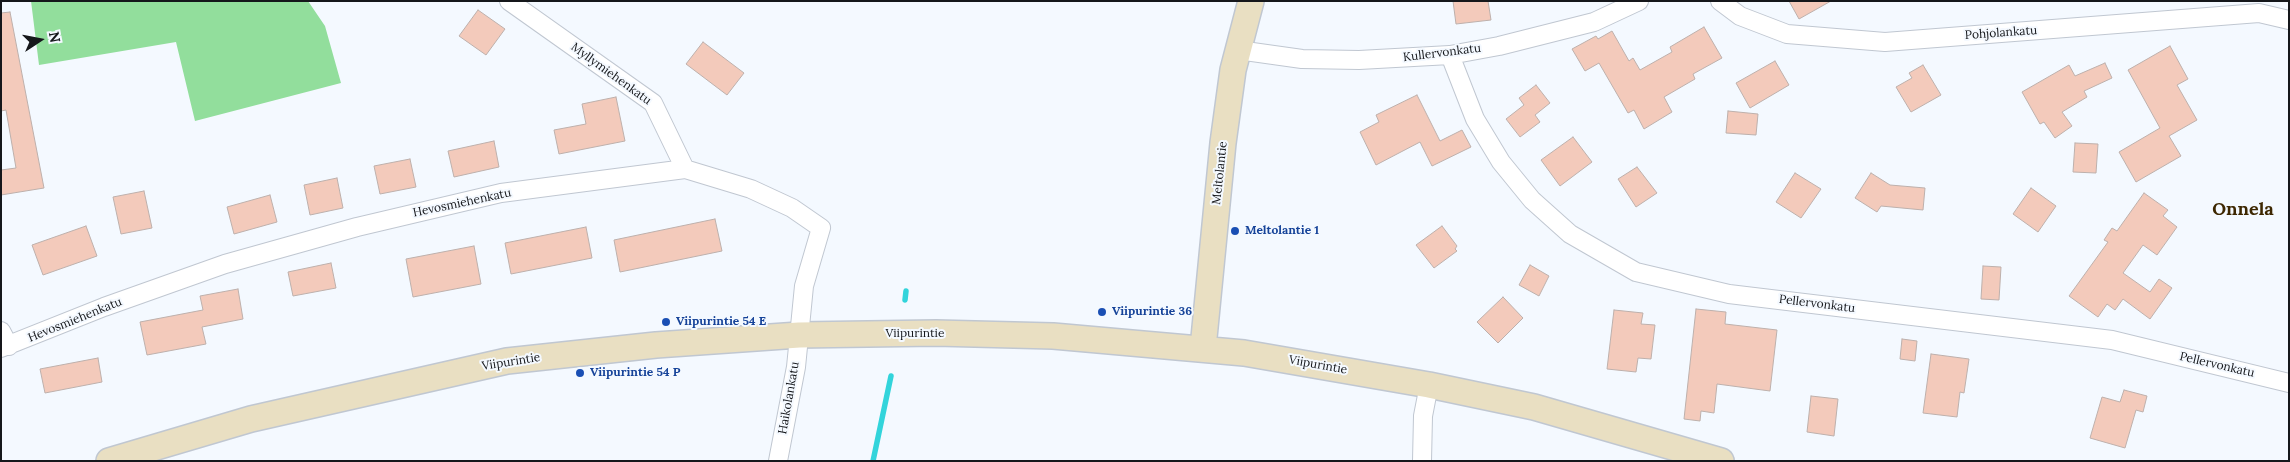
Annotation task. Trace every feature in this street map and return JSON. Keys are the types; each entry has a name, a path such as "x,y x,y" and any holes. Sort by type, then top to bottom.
{"main road":[{"name":"Meltolantie","path":"1203,348 1223,143 1238,50 1251,1"},
{"name":"Viipurintie","path":"109,461 252,418 507,361 656,345 798,335 936,333 1053,336 1203,348 1318,365 1430,385 1534,407 1721,461"}],"street":[{"name":"Myllymiehenkatu","path":"509,1 652,103 685,170"},
{"name":"Kullervonkatu","path":"1238,50 1302,60 1408,58 1450,55 1499,46 1594,22 1639,1"},
{"name":"Pohjolankatu","path":"1720,1 1740,16 1788,34 1885,42 2260,7 2289,20"},
{"name":"Pellervonkatu","path":"1450,55 1476,120 1501,162 1532,200 1570,234 1636,272 1729,294 2112,340 2289,383"},
{"name":"Hevosmiehenkatu","path":"4,342 225,264 357,227 501,193 685,170 751,189 792,208 821,228 804,286 798,335"},
{"name":"Haikolankatu","path":"778,461 796,367 798,335"},
{"path":"1422,461 1423,416 1430,385"}],"green space":[{"path":"31,1 308,1 325,26 341,83 195,121 176,42 39,65"}],"building":[{"path":"1453,1 1488,1 1491,20 1456,24"},
{"path":"1789,1 1831,1 1799,19"},
{"path":"478,10 505,29 486,55 459,36"},
{"path":"10,12 44,188 1,195 1,170 16,168 6,110 1,111 1,13"},
{"path":"1704,27 1722,58 1693,74 1695,79 1664,97 1672,112 1644,129 1634,110 1628,113 1599,63 1585,71 1572,49 1596,36 1598,39 1612,31 1629,61 1633,58 1640,70 1672,52 1670,47"},
{"path":"703,42 744,73 727,95 686,64"},
{"path":"2170,46 2188,79 2177,85 2197,120 2169,136 2181,156 2136,182 2119,152 2160,128 2128,70"},
{"path":"1775,61 1789,85 1750,108 1736,83"},
{"path":"2105,63 2112,78 2084,91 2087,97 2062,112 2072,126 2055,138 2044,122 2040,124 2022,92 2069,65 2075,76"},
{"path":"1923,65 1941,95 1911,112 1896,87 1912,78 1909,73"},
{"path":"1536,85 1550,103 1535,115 1540,122 1520,137 1506,119 1524,105 1519,98"},
{"path":"1417,95 1440,141 1462,130 1471,147 1432,166 1420,142 1376,165 1360,132 1379,122 1376,115"},
{"path":"616,97 625,141 559,154 554,130 586,124 582,104"},
{"path":"1728,111 1758,114 1756,135 1726,133"},
{"path":"1573,137 1592,162 1560,186 1541,160"},
{"path":"494,141 499,167 454,177 448,151"},
{"path":"2075,143 2098,144 2096,173 2073,172"},
{"path":"410,159 416,187 380,194 374,166"},
{"path":"1637,167 1657,193 1636,207 1618,179"},
{"path":"1795,173 1821,189 1801,218 1776,202"},
{"path":"1871,173 1890,185 1925,188 1923,210 1881,206 1877,212 1855,198"},
{"path":"337,178 343,208 310,215 304,185"},
{"path":"2031,188 2056,206 2038,232 2013,214"},
{"path":"144,191 152,228 121,234 113,197"},
{"path":"2144,193 2168,210 2163,216 2177,227 2157,255 2143,245 2123,273 2150,292 2159,279 2172,288 2150,319 2123,299 2115,310 2107,304 2098,317 2069,296 2108,242 2104,240 2112,228 2117,231"},
{"path":"270,195 277,222 234,234 227,207"},
{"path":"715,219 722,251 620,272 614,240"},
{"path":"86,226 97,256 43,275 32,245"},
{"path":"1442,226 1457,246 1455,249 1457,251 1434,268 1416,245"},
{"path":"586,227 592,258 511,274 505,243"},
{"path":"474,246 481,284 413,297 406,259"},
{"path":"331,263 336,288 293,296 288,272"},
{"path":"1530,265 1549,276 1539,296 1519,285"},
{"path":"1983,266 2001,267 1999,300 1981,299"},
{"path":"238,289 243,319 202,327 206,344 147,355 140,322 203,310 200,296"},
{"path":"1503,297 1523,318 1498,343 1477,322"},
{"path":"1696,309 1726,312 1725,324 1777,330 1770,391 1717,384 1714,413 1701,411 1700,421 1684,419"},
{"path":"1614,310 1643,313 1641,324 1655,325 1651,359 1638,358 1636,372 1607,369"},
{"path":"1902,339 1917,341 1915,361 1900,359"},
{"path":"1931,354 1969,359 1964,393 1960,392 1957,417 1923,413"},
{"path":"98,358 102,382 45,393 40,369"},
{"path":"2124,390 2147,396 2143,412 2136,410 2125,448 2090,438 2102,397 2120,402"},
{"path":"1811,396 1838,399 1834,436 1807,432"}],"waterway":[{"path":"905,300 906,291"},
{"path":"873,461 891,376"}],"place":[{"name":"Meltolantie 1","path":"1235,231"},
{"name":"Viipurintie 36","path":"1102,312"},
{"name":"Viipurintie 54 E","path":"666,322"},
{"name":"Viipurintie 54 P","path":"580,373"}],"district":[{"name":"Onnela","path":"2243,210"}]}
